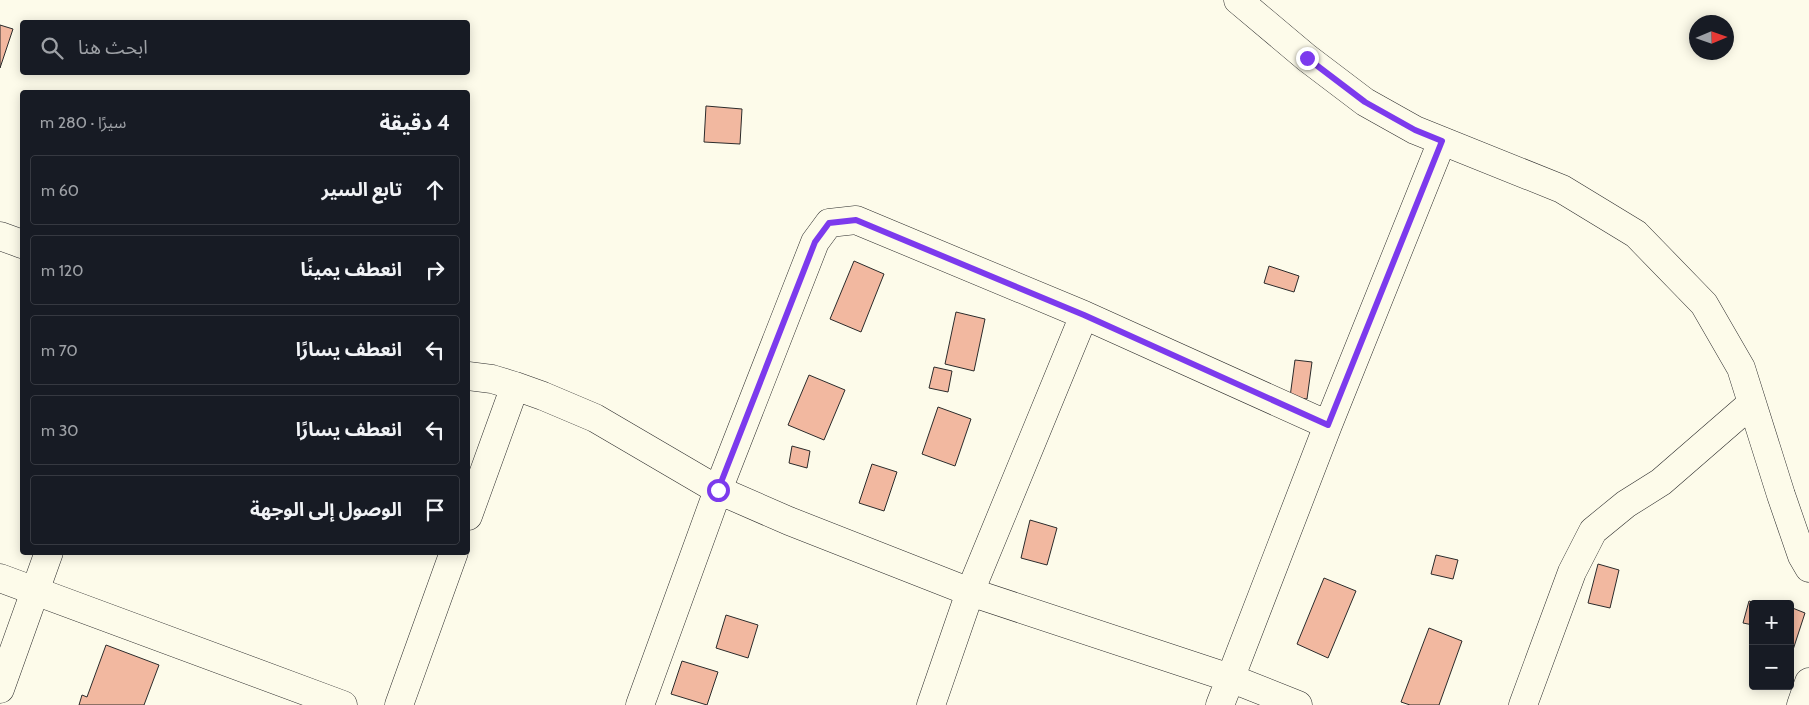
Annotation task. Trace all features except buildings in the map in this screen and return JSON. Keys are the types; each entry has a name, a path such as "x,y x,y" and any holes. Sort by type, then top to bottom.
{"street":[{"path":"1238,0 1307,58 1365,102 1415,130 1562,189 1636,234 1704,304 1741,368 1781,495 1802,556 1809,568"},
{"path":"1220,705 1328,425 1442,141"},
{"path":"640,705 718,490 815,242 829,223 856,220 1084,315 1328,425"},
{"path":"0,236 20,243"},
{"path":"931,705 970,592 1084,315"},
{"path":"470,376 492,379 515,386 595,418 718,490 788,521 970,592 1230,678 1298,705"},
{"path":"470,510 515,386"},
{"path":"1523,705 1572,572 1593,531 1626,504 1661,482 1752,403"},
{"path":"0,689 48,555"},
{"path":"399,705 453,555"},
{"path":"0,578 343,705"},
{"path":"1801,705 1809,682"}],"route":[{"path":"718,490 815,242 829,223 856,220 1084,315 1328,425 1442,141 1415,130 1365,102 1307,58"}]}
